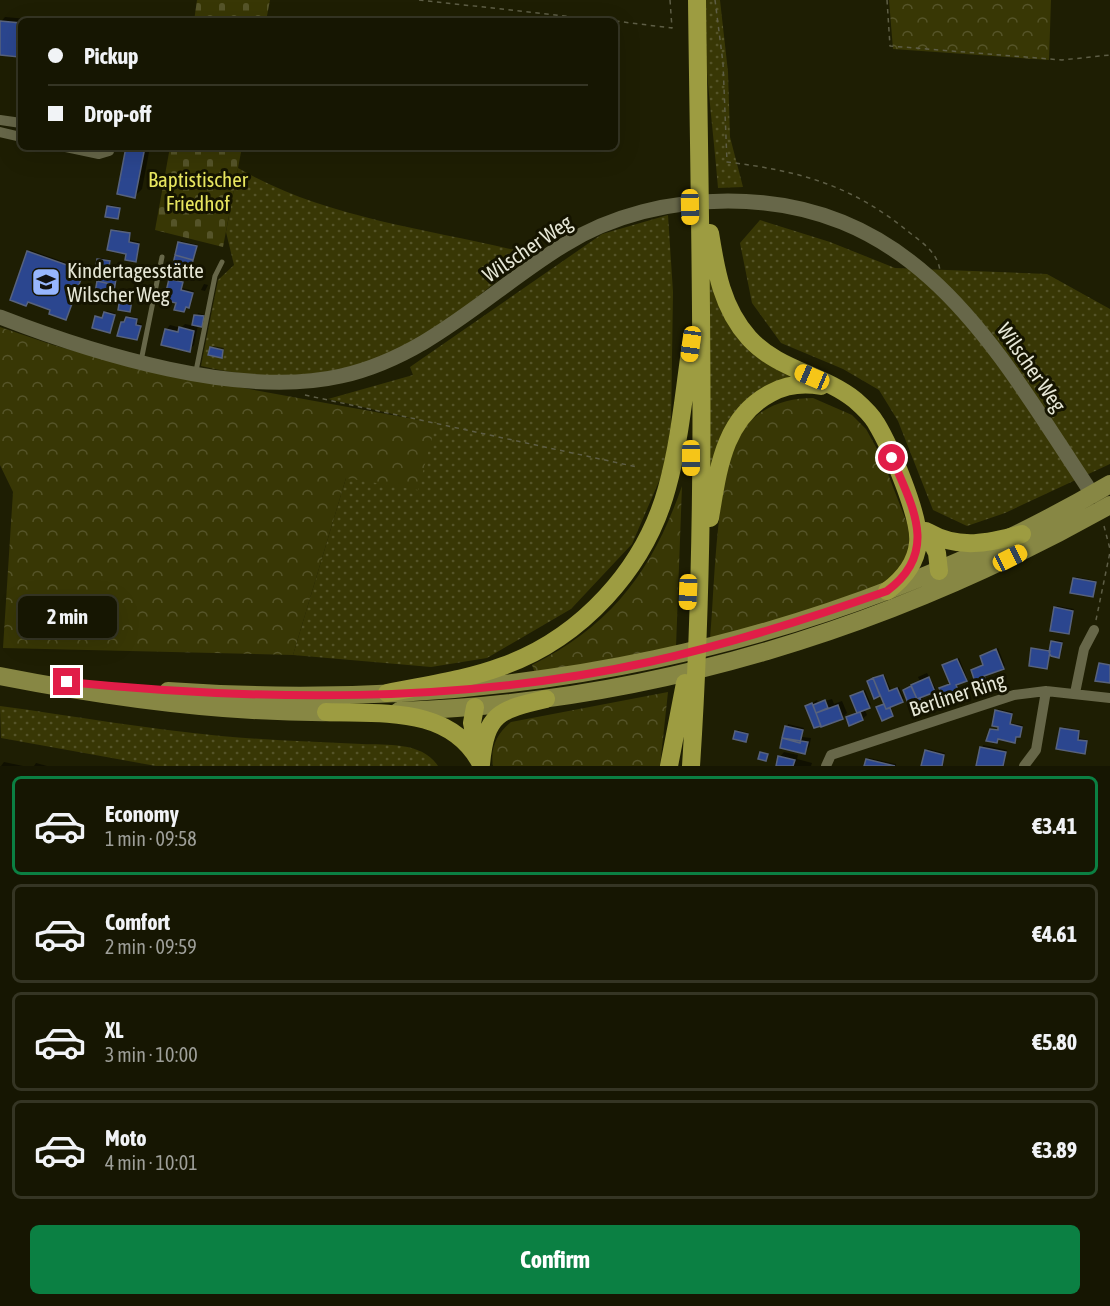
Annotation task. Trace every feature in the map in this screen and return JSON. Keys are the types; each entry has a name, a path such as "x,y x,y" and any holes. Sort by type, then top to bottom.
{"highway":[{"path":"680,766 690,515 691,344 686,0"},
{"path":"691,766 700,573 700,173 697,0"},
{"path":"700,173 720,285 739,326 771,357 841,391 861,405 876,423 921,528 937,574"},
{"path":"387,693 470,676 503,666 536,651 566,633 618,584 638,555 654,524 666,490 675,453 691,344"},
{"path":"700,573 721,459 733,428 741,416 761,398 788,387 816,385 841,391"},
{"path":"921,528 950,543 963,544 991,542 1022,534"},
{"path":"887,591 902,579 913,563 921,528"},
{"path":"669,766 685,683"},
{"path":"481,765 486,731 497,715 508,708 546,699"},
{"path":"475,707 472,723 481,765"},
{"path":"326,712 376,714 435,722 462,736 481,765"}],"main road":[{"path":"0,675 181,692 291,695 387,693 497,686 647,663 735,641 937,574 1022,534 1101,504"},
{"path":"0,675 113,695 194,705 326,712 475,707 546,699 645,682 733,661 828,633 958,582 1101,504"},
{"path":"937,574 958,582"},
{"path":"922,598 937,574"},
{"path":"475,707 480,697 497,686"}],"street":[{"path":"0,120 18,123"},
{"path":"0,132 18,136"},
{"path":"80,150 99,154 109,150"},
{"name":"Wilscher Weg","path":"0,318 68,341 141,361 231,380 278,383 322,380 376,366 434,339 547,256 582,234 619,219 668,206 732,201 783,205 833,218 879,240 921,269 959,304 979,328 1101,504"},
{"path":"1076,693 1084,649 1094,630"},
{"path":"1024,766 1036,750 1046,692"},
{"name":"Berliner Ring","path":"826,766 831,756 1014,694 1076,693 1110,698"}],"lane":[{"path":"141,361 162,257"},
{"path":"195,373 215,276 222,262"}],"path":[{"path":"419,0 584,18"},
{"path":"618,21 672,28 670,0"},
{"path":"715,0 723,63 727,162 810,176 857,196 925,244 939,260 938,275"},
{"path":"887,0 890,46 1062,60 1110,55"},
{"path":"300,394 637,466"},
{"path":"1094,630 1110,550 1101,504"}],"green space":[{"path":"197,0 270,0 267,18 194,18"},
{"path":"703,0 720,0 728,72 730,137 743,187 718,188"},
{"path":"889,0 1051,0 1049,60 893,49"},
{"name":"Baptistischer Friedhof","path":"169,150 241,150 223,247 155,230"},
{"path":"238,168 272,186 344,211 531,254 440,326 400,349 373,360 317,373 288,375 230,372 201,366 218,280 234,265 226,232"},
{"path":"668,215 673,292 671,425 663,472 632,544 571,609 487,658 431,667 293,655 346,478 436,424 328,399 413,375 410,367 602,234"},
{"path":"760,220 830,242 895,268 1047,274 1110,309 1110,464 1005,513 967,526 933,510 898,421 879,390 843,369 781,343 752,303 740,243"},
{"path":"707,247 720,304 800,376 753,398 708,506"},
{"path":"0,327 53,345 139,369 436,423 418,490 346,478 293,655 3,648 13,492 0,465"},
{"path":"813,398 852,415 866,429 881,456 912,536 912,554 888,583 838,602 710,639 721,502 733,451 748,424 764,411 782,402"},
{"path":"682,486 676,647 535,673 532,665 586,632 626,592 658,543"},
{"path":"668,692 660,766 493,766 496,741 511,722"},
{"path":"0,706 221,736 404,746 423,753 438,766 156,766 1,738"}],"building":[{"path":"0,21 18,23 18,57 0,55"},
{"path":"125,150 144,150 135,198 117,194"},
{"path":"107,206 120,208 118,219 105,217"},
{"path":"111,230 130,233 129,242 139,244 136,262 125,260 126,254 107,250"},
{"path":"178,242 197,246 193,260 175,255"},
{"path":"27,251 84,271 66,320 49,314 50,310 28,302 26,306 10,300"},
{"path":"175,255 193,260 190,273 172,269"},
{"path":"97,259 110,261 109,267 96,267"},
{"path":"99,269 117,272 115,285 97,281"},
{"path":"169,279 183,282 181,290 193,293 189,308 186,307 184,312 174,310 176,303 164,300"},
{"path":"97,281 115,285 113,297 95,293"},
{"path":"120,298 132,300 130,312 118,310"},
{"path":"104,312 115,315 110,333 92,328 95,316 102,318"},
{"path":"194,315 204,316 202,327 192,325"},
{"path":"126,317 137,319 136,325 141,326 137,340 117,336 121,322 124,322"},
{"path":"179,327 194,331 190,352 161,345 165,329 178,332"},
{"path":"210,347 223,350 222,358 208,355"},
{"path":"1073,578 1096,582 1093,597 1070,593"},
{"path":"1054,607 1073,611 1069,634 1050,631"},
{"path":"1051,641 1062,643 1059,658 1051,656 1049,652"},
{"path":"1031,648 1050,651 1047,669 1029,666"},
{"path":"996,649 1004,669 984,676 987,684 977,688 971,670 983,665 980,656"},
{"path":"957,659 967,681 956,685 960,694 944,700 939,688 950,684 942,665"},
{"path":"1099,663 1110,665 1110,683 1095,681"},
{"path":"883,675 889,691 897,688 903,702 886,709 873,678"},
{"path":"929,677 935,692 917,699 911,685"},
{"path":"873,678 880,696 874,699 867,681"},
{"path":"911,686 923,706 911,711 903,690"},
{"path":"863,691 870,708 857,713 850,696"},
{"path":"825,700 828,708 816,713 813,705"},
{"path":"812,703 821,726 814,728 805,706"},
{"path":"884,704 886,709 890,708 893,716 882,721 876,707"},
{"path":"838,705 843,719 821,727 816,713"},
{"path":"995,710 1012,714 1010,724 1022,727 1020,737 1016,737 1015,743 998,739 997,743 986,741 990,729 998,730 998,727 992,726"},
{"path":"860,712 863,720 849,726 846,717"},
{"path":"785,726 803,730 800,743 782,738"},
{"path":"1060,728 1079,731 1078,740 1087,741 1085,754 1056,749"},
{"path":"735,731 748,734 746,742 733,739"},
{"path":"782,738 808,742 805,754 780,748"},
{"path":"980,747 1006,752 1003,766 976,766"},
{"path":"925,750 944,755 942,766 921,766"},
{"path":"760,752 768,754 766,761 758,759"},
{"path":"778,756 795,760 793,766 776,766"},
{"path":"866,759 895,766 864,766"}],"place":[{"name":"Kindertagesstätte Wilscher Weg","path":"46,282"}],"route":[{"path":"67,682 181,692 250,694 432,692 548,680 598,672 647,663 735,641 779,629 887,591 902,579 913,563 919,534 916,519 892,458"}]}
